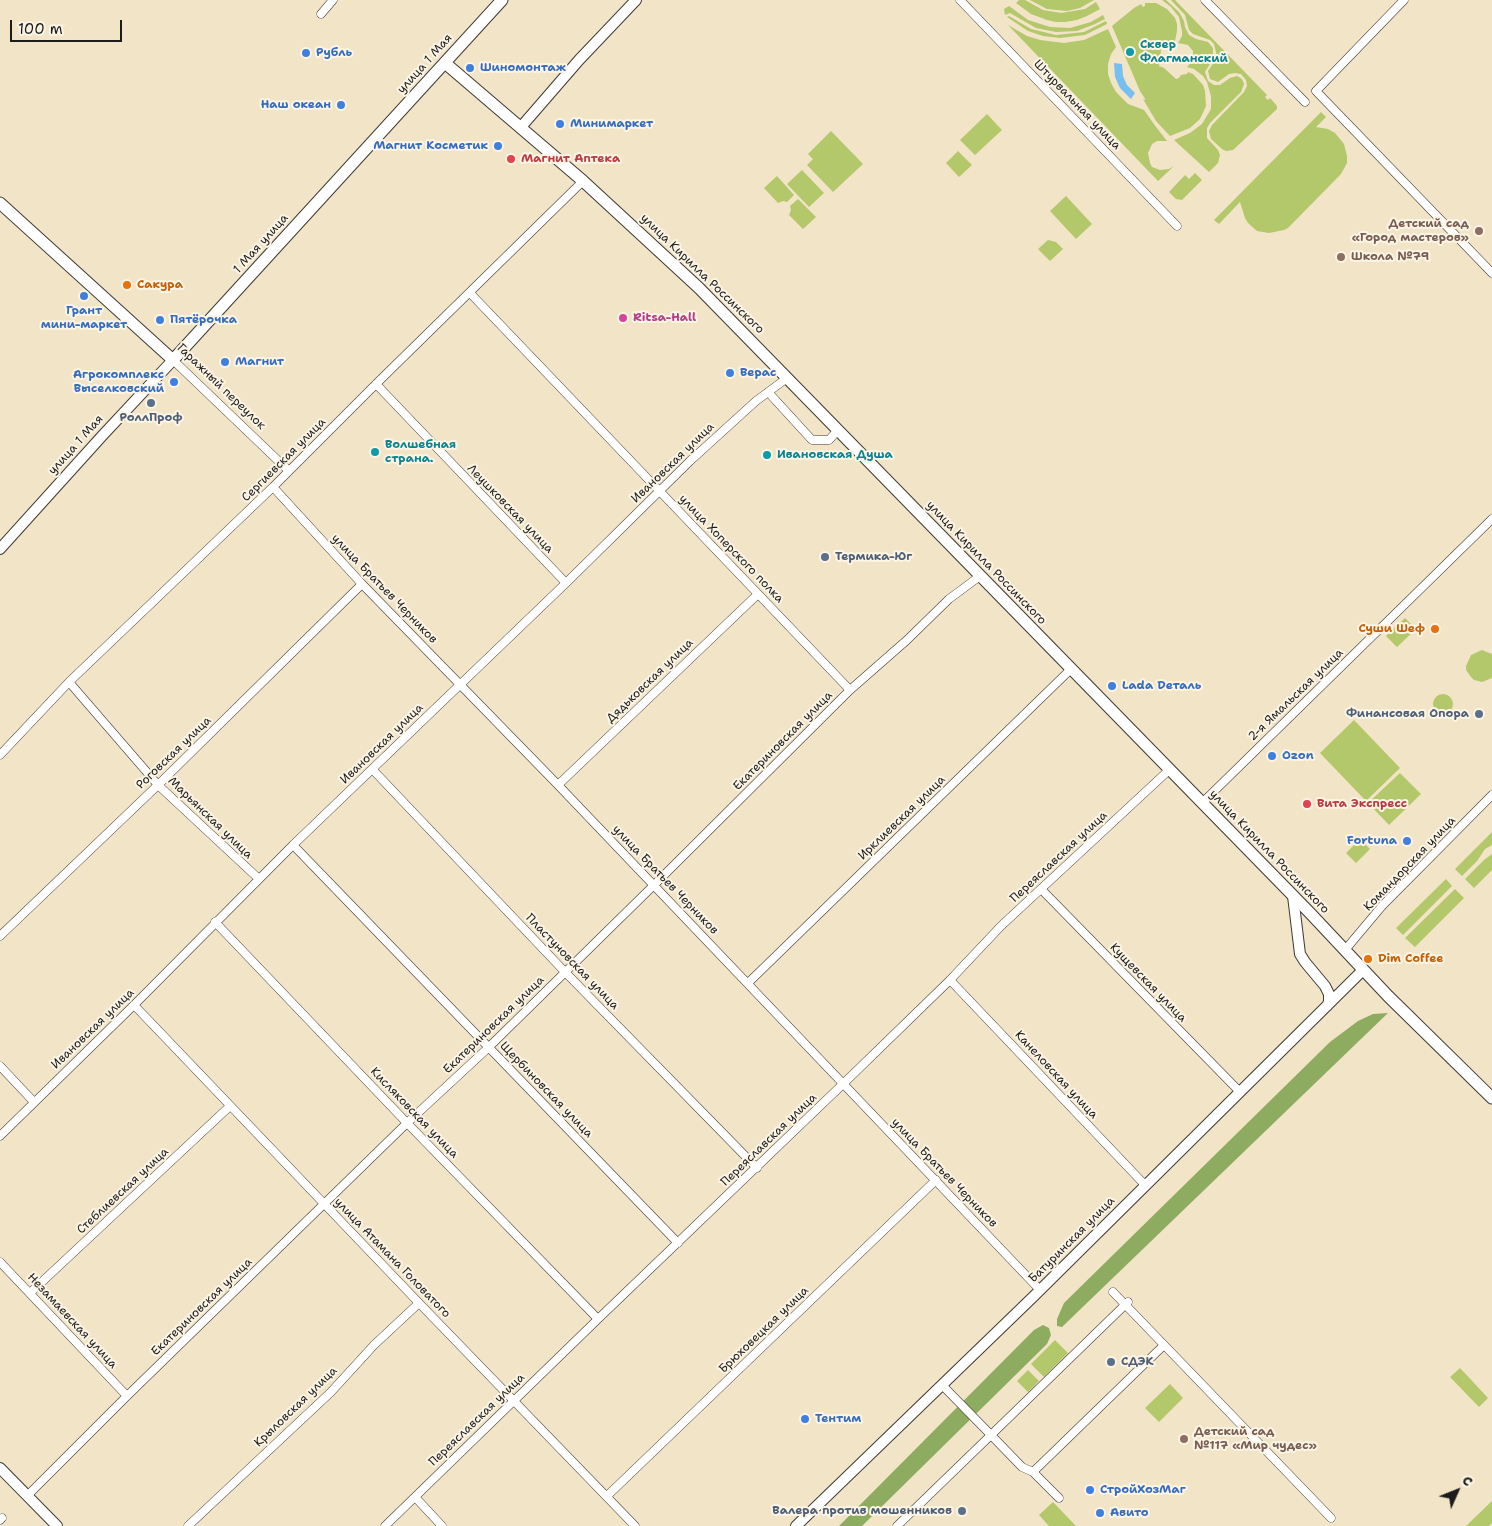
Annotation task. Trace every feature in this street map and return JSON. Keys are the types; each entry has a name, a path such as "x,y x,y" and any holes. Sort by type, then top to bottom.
{"main road":[{"name":"улица 1 Мая","path":"369,146 502,0"},
{"name":"улица Кирилла Россинского","path":"445,63 583,181 685,275 1294,896 1364,970 1492,1098"},
{"name":"1 Мая улица","path":"175,358 369,146"},
{"name":"Гаражный переулок","path":"0,203 127,319 175,358"}],"street":[{"path":"321,14 333,0"},
{"path":"521,127 579,60 636,0"},
{"name":"Штурвальная улица","path":"960,0 1177,226"},
{"path":"1205,0 1305,102"},
{"path":"1404,0 1316,92 1492,273"},
{"name":"Сергиевская улица","path":"0,755 69,682 272,488 583,181"},
{"name":"улица Хоперского полка","path":"470,293 850,690"},
{"name":"Гаражный переулок","path":"175,358 289,471"},
{"name":"улица 1 Мая","path":"0,549 175,358"},
{"name":"Ивановская улица","path":"0,1136 134,1005 258,879 460,684 730,424 787,378"},
{"name":"Леушковская улица","path":"376,384 566,583"},
{"path":"768,392 812,440 829,440 838,430"},
{"name":"улица Братьев Черников","path":"272,488 362,584 558,784 1040,1290"},
{"name":"2-я Ямальская улица","path":"1202,803 1492,520"},
{"name":"Екатериновская улица","path":"27,1496 407,1123 489,1047 654,886 850,690 907,640 949,599 980,576"},
{"name":"Роговская улица","path":"0,936 362,584"},
{"name":"Дядьковская улица","path":"558,784 758,594"},
{"name":"Ирклиевская улица","path":"748,983 1071,669"},
{"name":"Марьянская улица","path":"69,682 158,784 258,879"},
{"name":"Пластуновская улица","path":"373,770 565,972 757,1168"},
{"name":"Переяславская улица","path":"385,1526 757,1168 950,980 1001,926 1169,770"},
{"name":"Командорская улица","path":"1345,950 1382,906 1492,795"},
{"name":"Щербиновская улица","path":"293,845 678,1243"},
{"name":"Кущевская улица","path":"1041,889 1240,1092"},
{"path":"1294,896 1300,954 1325,986 1329,994 1327,1006"},
{"name":"Кисляковская улица","path":"215,922 598,1319"},
{"name":"Батуринская улица","path":"796,1526 942,1386 1364,970"},
{"name":"Канеловская улица","path":"950,980 1145,1185"},
{"name":"улица Атамана Головатого","path":"134,1005 635,1526"},
{"path":"0,1066 34,1102"},
{"name":"Стеблиевская улица","path":"30,1293 230,1106"},
{"name":"Брюховецкая улица","path":"607,1496 936,1180"},
{"name":"Незамаевская улица","path":"0,1262 127,1396"},
{"path":"1113,1292 1127,1304 1164,1345 1331,1518"},
{"name":"Крыловская улица","path":"188,1526 331,1392 374,1346 419,1303"},
{"path":"897,1526 1127,1304"},
{"path":"1033,1472 1164,1345"},
{"path":"942,1386 1022,1467 1033,1472 1059,1498"},
{"path":"0,1468 57,1526"},
{"path":"415,1497 442,1526"}],"green space":[{"path":"1019,0 1025,0 1043,10 1061,13 1085,9 1096,2 1100,9 1077,20 1056,22 1031,14 1016,3"},
{"path":"1030,0 1094,0 1080,8 1067,11 1047,9"},
{"path":"1162,0 1166,0 1179,12 1189,35 1208,42 1213,48 1213,59 1205,72 1208,81 1214,85 1220,85 1230,78 1237,76 1242,79 1244,84 1241,92 1207,128 1207,138 1220,155 1218,163 1209,172 1174,140 1190,133 1202,124 1211,109 1211,96 1203,76 1194,69 1187,67 1193,60 1193,51 1188,45 1178,43 1182,36 1179,17"},
{"path":"1171,0 1175,0 1267,95 1265,97 1268,100 1270,98 1277,106 1277,109 1233,150 1226,151 1222,149 1211,139 1209,131 1212,125 1244,92 1247,86 1246,80 1241,74 1235,73 1229,74 1218,82 1210,79 1208,71 1217,56 1214,44 1210,40 1193,34 1189,30 1185,15"},
{"path":"1145,3 1156,3 1167,9 1175,18 1177,24 1175,41 1164,43 1161,46 1159,66 1176,79 1188,72 1193,74 1203,85 1205,91 1206,106 1200,119 1190,128 1170,136 1156,121 1143,99 1146,100 1140,91 1112,26 1134,8 1141,4 1143,7 1145,6"},
{"path":"1009,6 1028,20 1050,27 1070,28 1091,22 1103,15 1105,19 1077,31 1056,32 1036,28 1010,13 1005,15 1004,9"},
{"path":"1009,16 1031,29 1056,35 1084,32 1106,21 1107,24 1085,35 1060,38 1043,36 1028,31 1007,17"},
{"path":"1008,25 1027,36 1040,40 1064,43 1084,40 1108,29 1116,47 1111,54 1108,64 1108,74 1111,83 1116,92 1128,104 1144,110 1167,141 1157,141 1152,144 1148,153 1152,167 1160,170 1169,169 1174,166 1158,181"},
{"path":"1321,112 1326,117 1316,127 1328,129 1335,133 1344,144 1347,163 1341,174 1288,228 1269,233 1257,231 1245,218 1240,202 1219,224 1214,220"},
{"path":"987,114 1002,130 975,155 960,140"},
{"path":"831,131 863,164 833,192 807,165 813,159 808,154"},
{"path":"958,151 972,165 959,177 946,163"},
{"path":"802,170 824,193 809,207 787,184"},
{"path":"1195,173 1202,180 1182,200 1176,199 1169,192 1185,175 1189,179"},
{"path":"777,176 794,195 787,202 778,203 764,188"},
{"path":"1066,196 1092,224 1076,239 1050,211"},
{"path":"798,199 816,217 803,229 789,215 790,206"},
{"path":"1048,240 1056,242 1063,249 1050,261 1038,249"},
{"path":"1405,618 1416,629 1397,647 1386,636"},
{"path":"1482,650 1492,654 1492,678 1482,682 1471,677 1466,670 1466,666 1471,655"},
{"path":"1443,694 1450,697 1453,704 1450,711 1443,714 1436,711 1433,704 1436,697"},
{"path":"1354,720 1400,768 1366,801 1320,753"},
{"path":"1400,773 1421,794 1389,825 1368,803"},
{"path":"1492,832 1492,845 1485,849 1477,861 1462,876 1455,869"},
{"path":"1360,839 1370,849 1356,863 1346,853"},
{"path":"1492,854 1492,870 1474,888 1465,879"},
{"path":"1446,879 1452,886 1403,935 1396,928"},
{"path":"1455,889 1464,898 1415,947 1405,938"},
{"path":"1388,1013 1062,1327 1057,1326 1057,1319 1064,1303 1330,1042 1358,1021 1373,1014"},
{"path":"1043,1325 1049,1328 1051,1335 1047,1344 862,1526 839,1526 1034,1330"},
{"path":"1055,1340 1068,1353 1044,1377 1031,1364"},
{"path":"1460,1368 1488,1398 1479,1407 1450,1377"},
{"path":"1028,1370 1039,1381 1028,1392 1017,1381"},
{"path":"1170,1384 1183,1398 1159,1422 1145,1408"},
{"path":"1492,1501 1492,1523 1489,1526 1466,1526"},
{"path":"1053,1502 1076,1526 1049,1526 1039,1515"}],"water":[{"path":"1114,63 1122,64 1123,76 1127,85 1135,93 1131,99 1120,88 1115,77"}],"place":[{"name":"Сквер Флагманский","path":"1130,52"},
{"name":"Рубль","path":"306,53"},
{"name":"Шиномонтаж","path":"470,68"},
{"name":"Наш океан","path":"341,105"},
{"name":"Минимаркет","path":"560,124"},
{"name":"Магнит Косметик","path":"498,146"},
{"name":"Магнит Аптека","path":"511,159"},
{"name":"Детский сад «Город мастеров»","path":"1479,231"},
{"name":"Школа №79","path":"1341,257"},
{"name":"Сакура","path":"127,285"},
{"name":"Грант мини-маркет","path":"84,296"},
{"name":"Ritsa-Hall","path":"623,318"},
{"name":"Пятёрочка","path":"160,320"},
{"name":"Магнит","path":"225,362"},
{"name":"Верас","path":"730,373"},
{"name":"Агрокомплекс Выселковский","path":"174,382"},
{"name":"РоллПроф","path":"151,403"},
{"name":"Волшебная страна.","path":"375,452"},
{"name":"Ивановская Душа","path":"767,455"},
{"name":"Термика-Юг","path":"825,557"},
{"name":"Суши Шеф","path":"1435,629"},
{"name":"Lada Dеталь","path":"1112,686"},
{"name":"Финансовая Опора","path":"1479,714"},
{"name":"Ozon","path":"1272,756"},
{"name":"Вита Экспресс","path":"1307,804"},
{"name":"Fortuna","path":"1407,841"},
{"name":"Dim Coffee","path":"1368,959"},
{"name":"СДЭК","path":"1111,1362"},
{"name":"Тентим","path":"805,1419"},
{"name":"Детский сад №117 «Мир чудес»","path":"1184,1439"},
{"name":"СтройХозМаг","path":"1090,1490"},
{"name":"Валера против мошенников","path":"962,1511"},
{"name":"Авито","path":"1100,1513"}]}
